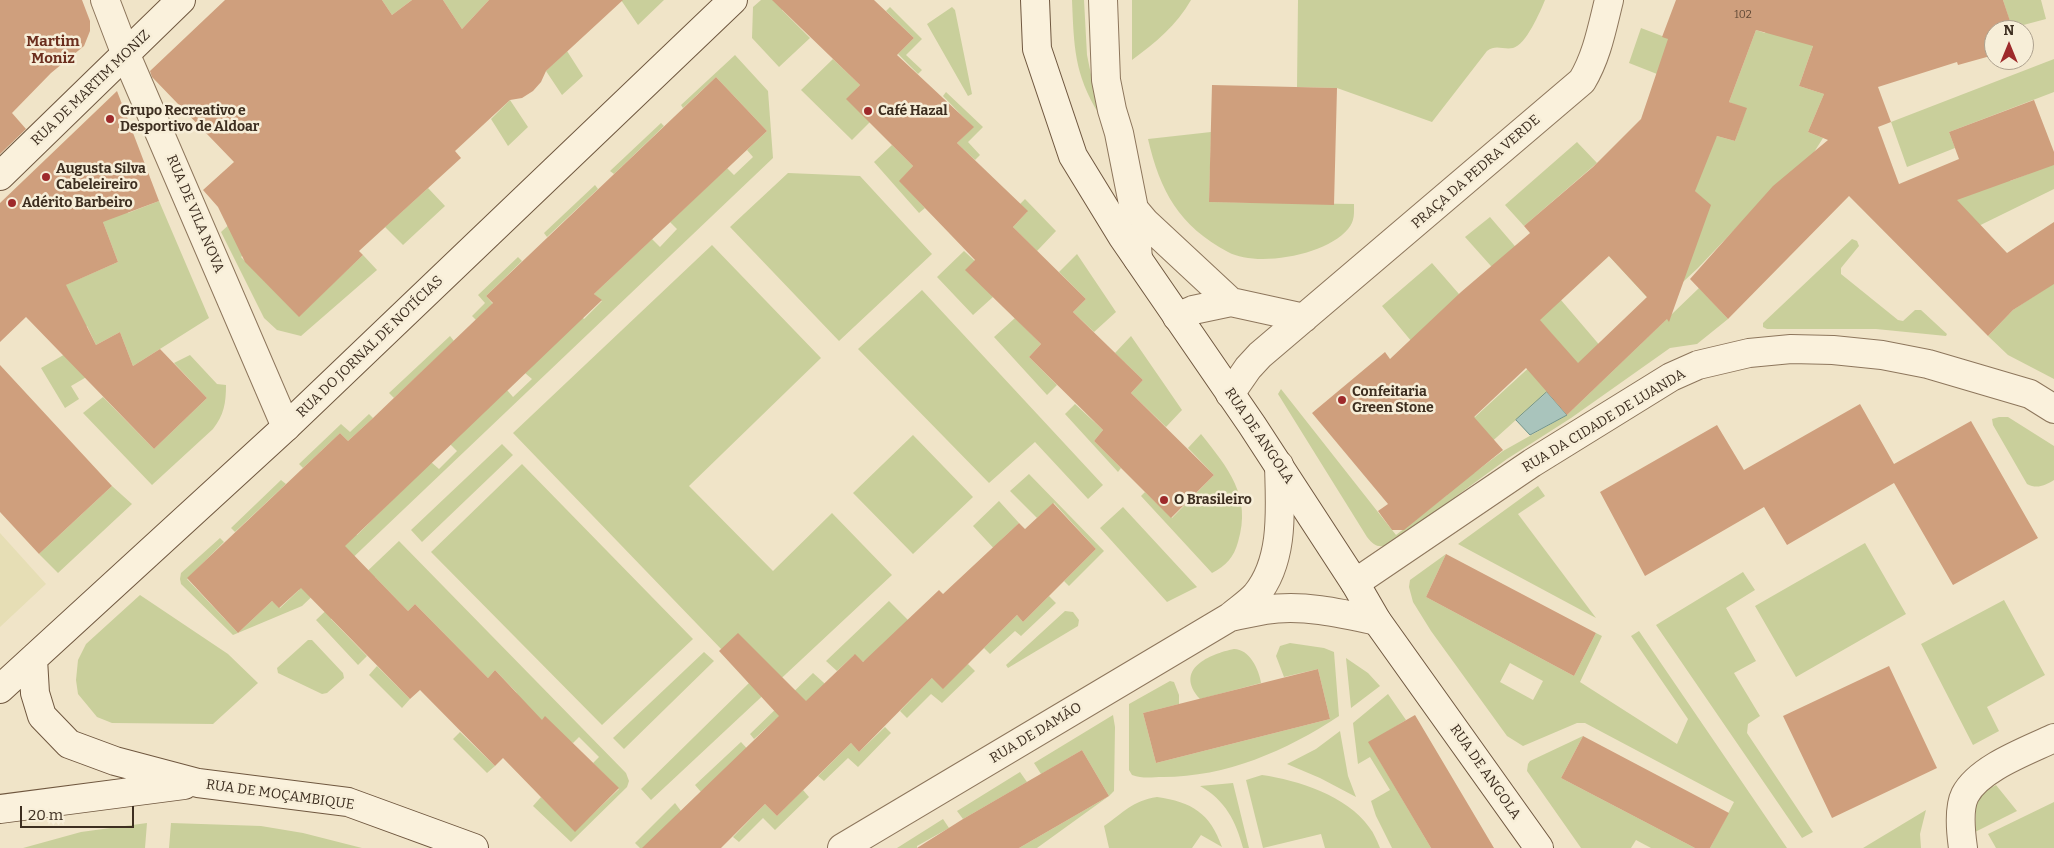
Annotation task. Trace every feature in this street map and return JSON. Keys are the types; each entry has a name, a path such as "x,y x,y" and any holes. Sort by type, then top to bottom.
{"street":[{"name":"RUA DE VILA NOVA","path":"105,0 126,55 286,427"},
{"name":"RUA DE MARTIM MONIZ","path":"0,176 181,0"},
{"name":"RUA DO JORNAL DE NOTÍCIAS","path":"0,689 286,427 733,0"},
{"name":"RUA DE ANGOLA","path":"1035,0 1037,49 1072,156 1138,259 1279,465 1355,583 1376,621 1390,637 1539,848"},
{"path":"1103,0 1106,80 1134,209 1138,259"},
{"name":"PRAÇA DA PEDRA VERDE","path":"1230,394 1248,368 1304,318 1582,81 1590,68 1609,0"},
{"path":"1134,209 1145,222 1231,302"},
{"path":"1177,316 1193,310 1231,302 1304,318"},
{"name":"RUA DA CIDADE DE LUANDA","path":"1355,583 1532,463 1670,377 1698,365 1749,353 1792,350 1833,350 1882,355 1928,364 2030,394 2054,409"},
{"name":"RUA DE DAMÃO","path":"842,848 1230,617 1256,595 1268,574 1276,551 1280,511 1279,465"},
{"name":"RUA DE DAMÃO","path":"1230,617 1267,610 1305,609 1342,613 1376,621"},
{"name":"RUA DE MOÇAMBIQUE","path":"33,660 35,693 42,716 69,744 116,761 198,783 348,802 474,848"},
{"path":"1964,848 1960,825 1964,796 1984,773 2054,738"},
{"name":"RUA DE MOÇAMBIQUE","path":"0,809 198,783"}],"shaded area":[{"path":"0,533 46,584 0,627"}],"green space":[{"path":"382,0 412,0 392,15"},
{"path":"443,0 489,0 462,29"},
{"path":"621,0 664,0 638,25"},
{"path":"761,0 792,0 782,10 810,38 779,67 752,38 753,7"},
{"path":"1072,0 1084,0 1087,55 1099,114 1091,100 1080,72 1075,46"},
{"path":"1132,0 1191,0 1179,18 1165,33 1132,60"},
{"path":"1298,0 1545,0 1528,35 1523,41 1513,48 1497,48 1487,51 1432,122 1337,88 1297,87"},
{"path":"1777,0 1829,0 1799,86 1824,94 1808,132 1823,138 1806,165 1737,227 1698,268 1656,307 1609,256 1700,196 1685,182 1717,136 1735,141 1746,109 1729,102 1756,30 1765,33"},
{"path":"2003,0 2041,0 2046,19 2034,22 2034,20 2009,20"},
{"path":"890,7 922,39 906,55 922,70 918,74 898,54 914,38 886,11"},
{"path":"952,7 955,10 972,94 968,96 927,24"},
{"path":"1641,28 1670,39 1657,74 1629,63"},
{"path":"567,51 583,76 562,95 546,71"},
{"path":"735,55 768,91 773,158 302,606 238,633 272,601 280,608 299,590 292,582 350,527 357,535 431,462 439,469 457,451 450,444 507,390 513,397 532,379 525,373 576,311 584,319 602,301 594,294 652,239 660,247 677,229 670,222 727,168 734,175 753,157 747,150 767,131 716,77 683,108 681,105"},
{"path":"833,59 860,85 847,99 870,122 852,140 801,90"},
{"path":"2054,59 2054,92 1949,132 1955,148 1907,167 1891,122 2026,70 2034,70 2034,67"},
{"path":"946,92 983,127 968,142 980,155 975,160 957,143 973,127 943,96"},
{"path":"510,100 528,127 508,146 491,119"},
{"path":"661,123 664,126 614,174 610,171"},
{"path":"1211,132 1209,202 1354,204 1354,217 1348,229 1338,238 1324,246 1308,252 1273,259 1241,257 1211,242 1184,219 1174,205 1159,175 1148,139"},
{"path":"1577,142 1597,163 1524,226 1505,205"},
{"path":"892,145 913,166 900,181 925,208 919,213 874,162"},
{"path":"2054,158 2054,189 1952,239 1936,204 2007,176 2010,181 2028,174"},
{"path":"788,173 860,176 932,254 839,341 730,227"},
{"path":"595,185 598,189 547,237 544,233"},
{"path":"428,188 445,206 403,245 385,227"},
{"path":"119,189 128,213 159,201 209,318 133,366 120,332 96,345 87,326 79,330 54,290 118,262 94,198"},
{"path":"305,195 241,257 299,316 363,255 377,270 301,336 277,330 264,318 221,232 256,200"},
{"path":"1025,199 1056,231 1037,251 1013,227 1027,212 1020,204"},
{"path":"1490,217 1614,362 1547,392 1467,464 1474,473 1503,451 1567,415 1699,288 1728,319 1697,344 1670,348 1571,418 1507,459 1391,544 1378,546 1367,537 1278,394 1281,389 1396,535 1447,495 1432,366 1382,306 1432,263 1459,294 1433,367 1475,417 1558,341 1465,237"},
{"path":"1852,239 1857,241 1859,246 1841,268 1841,274 1898,320 1903,321 1915,310 1921,310 1947,334 1946,336 1876,329 1767,329 1763,327 1763,323"},
{"path":"712,245 821,358 689,486 773,571 832,513 892,575 651,800 641,789 749,683 724,652 513,433"},
{"path":"964,251 975,261 993,297 973,315 937,277"},
{"path":"1077,254 1116,312 1094,332 1073,312 1086,299 1059,272"},
{"path":"518,257 522,261 486,296 493,304 476,320 472,316 485,303 478,295"},
{"path":"2054,283 2054,379 2008,355 1988,336 2013,310"},
{"path":"922,290 1103,485 1088,499 1035,442 989,483 858,349"},
{"path":"1015,318 1041,344 1029,357 1057,385 1047,395 994,337"},
{"path":"450,336 454,341 394,398 389,393"},
{"path":"1131,336 1182,410 1166,427 1131,393 1143,380 1115,353"},
{"path":"86,342 102,368 71,386 79,399 65,408 41,368"},
{"path":"190,355 217,384 226,385 224,408 220,419 213,429 152,485 83,413 103,397 154,449 207,398 174,363"},
{"path":"1075,404 1103,430 1094,441 1121,468 1118,472 1065,414"},
{"path":"369,414 373,418 348,441 340,433 303,468 299,464 341,424 350,432"},
{"path":"2008,417 2054,446 2054,480 2040,486 2027,484 1993,425 1992,419"},
{"path":"1201,434 1228,471 1240,497 1242,510 1242,526 1232,557 1212,573 1141,496 1145,492 1172,518 1214,475 1188,448"},
{"path":"913,435 973,497 913,554 853,493"},
{"path":"502,444 513,455 422,542 411,530"},
{"path":"522,464 693,639 602,725 431,552"},
{"path":"1029,474 1104,551 1069,586 1064,581 1096,549 1054,503 1037,518 1010,491"},
{"path":"281,480 286,484 235,532 231,528"},
{"path":"112,486 132,504 58,573 39,554"},
{"path":"1538,486 1545,496 1518,514 1596,618 1458,544"},
{"path":"999,501 1019,523 1001,540 999,554 973,526"},
{"path":"1123,507 1197,587 1167,602 1100,528"},
{"path":"220,538 224,542 187,579 238,633 233,635 181,584 180,579 181,573"},
{"path":"399,541 626,773 629,781 627,787 571,842 533,806 541,797 575,831 619,789 593,763 599,757 579,737 573,743 535,727 516,692 495,670 488,678 415,604 408,611 375,577 331,619 367,656 358,665 316,620"},
{"path":"1865,543 1906,614 1796,677 1755,606"},
{"path":"1446,554 1426,597 1574,676 1596,633 1602,636 1580,682 1677,744 1688,719 1631,636 1639,631 1787,848 1710,848 1734,802 1585,723 1577,723 1523,746 1507,736 1431,631 1413,602 1409,587 1410,580","holes":["1510,663 1543,681 1533,700 1500,682"]},
{"path":"1743,572 1755,590 1726,608 1756,661 1734,673 1760,716 1748,724 1747,733 1813,832 1802,838 1656,625"},
{"path":"140,595 228,654 258,683 213,724 112,723 97,717 78,694 76,680 78,660 86,644"},
{"path":"1049,596 1056,603 1021,636 1015,631 990,654 984,648 1017,615 1023,622"},
{"path":"2004,600 2045,675 1987,707 1999,731 1973,745 1921,644"},
{"path":"889,601 913,625 863,662 854,655 837,671 826,661"},
{"path":"1065,611 1073,612 1079,620 1078,626 1008,668 1006,665"},
{"path":"308,640 312,640 343,673 344,678 327,693 322,694 278,673 277,668"},
{"path":"1290,643 1324,648 1334,652 1339,716 1277,751 1232,767 1186,776 1148,778 1132,775 1129,770 1129,704 1170,681 1174,682 1179,695 1179,704 1143,713 1156,763 1330,719 1318,669 1284,677 1276,656 1280,646"},
{"path":"1234,649 1244,652 1249,656 1258,672 1261,683 1200,699 1193,688 1191,679 1193,671 1206,659"},
{"path":"704,652 714,661 624,749 613,738"},
{"path":"1346,658 1368,673 1380,686 1351,708"},
{"path":"968,664 975,671 942,703 931,694 907,718 900,711 932,678"},
{"path":"377,666 410,699 402,708 369,675"},
{"path":"813,673 833,691 781,725 775,720 754,739 750,734"},
{"path":"1388,694 1406,720 1369,743 1431,848 1392,848 1376,816 1371,801 1390,790 1370,757 1358,764 1353,723"},
{"path":"1113,715 1115,727 1114,791 1109,796 1082,750 1041,774 1034,763"},
{"path":"885,727 891,733 858,767 848,758 824,781 818,776 851,743 859,752"},
{"path":"1340,731 1348,776 1356,797 1320,778 1287,764 1316,749"},
{"path":"460,732 495,766 487,773 453,739"},
{"path":"1583,736 1561,778 1695,848 1651,848 1636,840 1631,848 1581,848 1527,771 1530,761"},
{"path":"741,742 752,754 701,792 695,785"},
{"path":"1020,772 1027,782 963,819 957,811"},
{"path":"1262,775 1306,785 1348,806 1369,827 1380,848 1325,848 1321,834 1263,848 1246,780"},
{"path":"1233,783 1249,848 1243,848 1233,820 1223,805 1200,786"},
{"path":"1996,785 2017,811 1975,832 1976,804 1982,793"},
{"path":"803,790 809,797 775,830 763,818 739,842 733,837 765,804 777,816"},
{"path":"1109,796 1037,848 1019,848"},
{"path":"1157,797 1180,802 1198,811 1212,826 1222,847 1201,835 1192,848 1109,848 1104,826 1135,804"},
{"path":"2054,802 2054,848 1996,848 1988,834"},
{"path":"675,803 681,811 650,848 640,848 635,843"},
{"path":"1926,810 1920,834 1921,848 1863,848"},
{"path":"943,819 949,828 917,846 917,848 897,848"},
{"path":"147,823 145,848 23,848 81,832"},
{"path":"171,823 261,826 303,833 362,848 169,848"}],"water":[{"path":"1547,392 1567,415 1530,435 1516,420"}],"building":[{"path":"0,0 82,0 90,21 90,31 84,46 51,73 12,113 26,129 0,154"},
{"path":"225,0 382,0 392,15 412,0 443,0 462,29 489,0 623,0 546,71 541,82 533,91 522,98 510,100 455,151 461,158 359,251 363,255 299,317 245,262 218,207 203,190 234,162 152,77 150,71"},
{"path":"772,0 874,0 914,38 897,55 974,127 957,143 1028,211 1013,227 1086,299 1073,312 1143,380 1131,393 1214,475 1171,518 1094,441 1103,430 1029,357 1041,344 965,270 975,260 899,181 913,166 846,99 860,85"},
{"path":"1676,0 2003,0 2010,20 1984,20 1984,58 1958,65 1957,62 1878,87 1891,122 1878,127 1899,184 1959,159 1949,132 2034,100 2054,152 2054,165 1957,200 2007,253 2054,222 2054,284 2013,310 1988,336 1849,196 1728,319 1690,279 1773,186 1828,140 1808,132 1824,94 1799,86 1813,46 1756,30 1729,102 1747,108 1735,141 1717,136 1695,191 1711,205 1669,322 1667,319 1567,415 1526,368 1474,417 1503,450 1404,530 1392,530 1378,511 1388,504 1312,413 1385,352 1390,359 1461,292 1530,233 1524,226 1593,167 1641,119 1668,39 1662,37","holes":["1609,256 1647,297 1578,363 1540,320"]},
{"path":"716,77 767,131 594,294 602,300 345,546 408,611 415,604 488,678 495,670 542,720 545,716 619,788 575,832 503,758 495,766 420,690 410,699 301,588 279,608 272,601 238,633 187,578 340,433 348,441 373,418 493,303 486,296"},
{"path":"1212,85 1337,88 1334,205 1209,202"},
{"path":"117,91 159,201 103,222 118,262 66,285 96,345 120,332 133,366 160,349 207,398 154,449 26,317 0,342 0,203"},
{"path":"0,365 112,486 39,554 0,512"},
{"path":"1860,404 1894,464 1971,421 2038,538 1953,585 1894,483 1787,545 1764,507 1645,576 1600,492 1717,425 1744,470"},
{"path":"1053,503 1096,549 1023,622 1017,615 943,689 932,678 859,752 851,743 777,816 765,804 721,848 642,848 779,716 719,651 738,633 806,701 855,654 863,662 939,590 943,594 1019,523 1025,529"},
{"path":"1446,554 1596,633 1574,676 1426,597"},
{"path":"1889,666 1937,768 1832,818 1783,716"},
{"path":"1318,669 1330,719 1156,763 1143,713"},
{"path":"1415,715 1494,848 1431,848 1368,742"},
{"path":"1583,736 1729,813 1710,848 1695,848 1561,778"},
{"path":"1082,750 1109,796 1019,848 917,848 963,819"}],"place":[{"name":"Café Hazal","path":"868,111"},
{"name":"Grupo Recreativo e Desportivo de Aldoar","path":"110,119"},
{"name":"Augusta Silva Cabeleireiro","path":"46,177"},
{"name":"Adérito Barbeiro","path":"12,203"},
{"name":"Confeitaria Green Stone","path":"1342,400"},
{"name":"O Brasileiro","path":"1164,500"}],"district":[{"name":"Martim Moniz","path":"53,50"}]}
